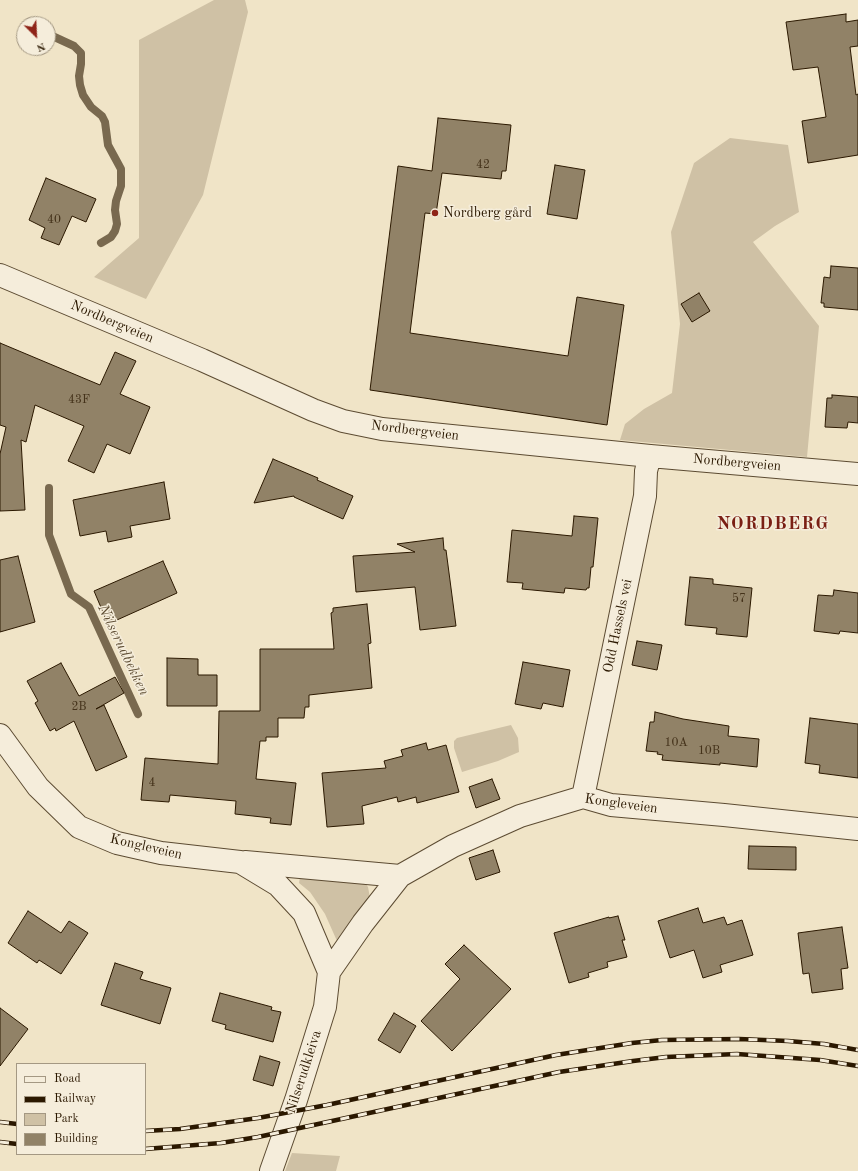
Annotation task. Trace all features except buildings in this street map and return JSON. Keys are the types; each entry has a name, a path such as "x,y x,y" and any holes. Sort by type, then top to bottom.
{"street":[{"name":"Nordbergveien","path":"0,275 202,360 313,410 343,421 382,429 650,456 858,474"},
{"name":"Odd Hassels vei","path":"583,797 645,496 646,471 650,456"},
{"name":"Kongleveien","path":"0,735 38,787 79,827 117,843 153,851 240,862 400,876"},
{"name":"Kongleveien","path":"329,972 363,923 400,876 453,846 520,816 583,797 611,805 858,829"},
{"name":"Kongleveien","path":"240,862 278,885 304,913 329,972"},
{"name":"Nilserudkleiva","path":"271,1171 296,1100 325,1007 329,972"}],"green space":[{"path":"214,0 245,0 248,12 203,195 146,299 94,277 139,238 139,40"},
{"path":"730,138 788,145 799,212 775,226 753,242 819,326 807,457 620,440 625,424 644,409 672,393 680,324 671,232 694,163"},
{"path":"511,725 518,738 519,752 498,761 462,772 454,748 454,741 457,738"},
{"path":"300,877 363,880 368,887 370,898 337,941 325,914 310,892 299,883"},
{"path":"292,1153 340,1156 336,1171 285,1171"}],"waterway":[{"name":"Nilserudbekken","path":"56,38 74,46 81,53 79,76 83,95 91,107 102,116 105,122 108,145 121,169 121,186 116,201 115,210 117,224 111,237 101,243"},
{"name":"Nilserudbekken","path":"49,488 49,535 71,594 89,607 138,714"}],"railway":[{"path":"146,1131 180,1129 258,1118 327,1105 556,1055 632,1043 662,1040 739,1039 824,1044 858,1050"},
{"path":"146,1149 221,1143 258,1137 559,1072 666,1057 737,1054 820,1060 858,1066"},
{"path":"0,1122 16,1124"},
{"path":"0,1142 16,1144"}],"place":[{"name":"Nordberg gård","path":"435,213"}],"district":[{"name":"NORDBERG","path":"773,524"}]}
